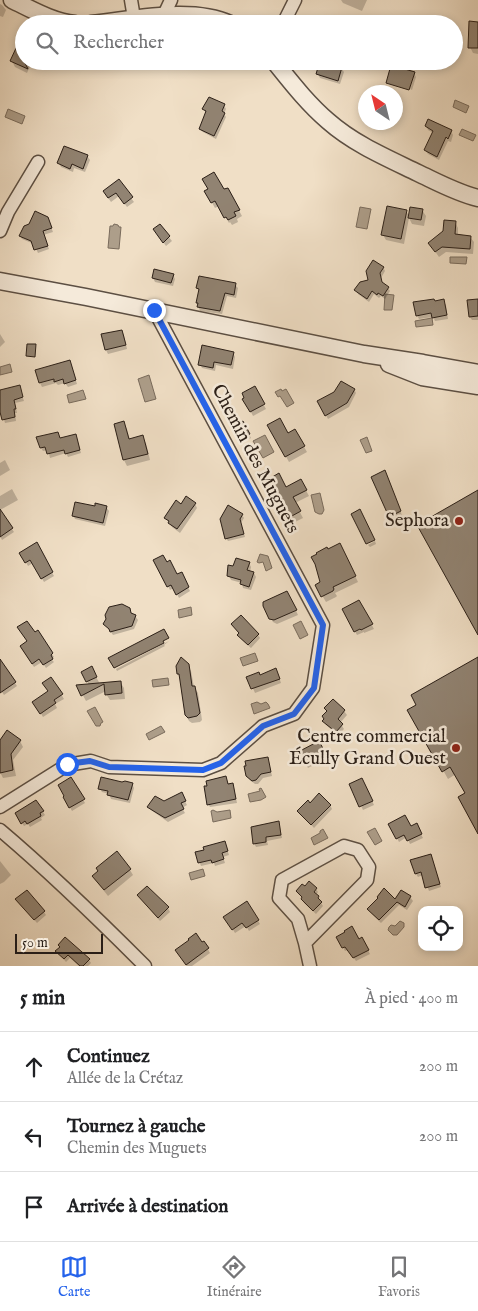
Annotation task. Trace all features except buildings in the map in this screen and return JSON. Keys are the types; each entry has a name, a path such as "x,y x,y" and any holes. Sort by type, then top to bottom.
{"street":[{"path":"12,0 44,15"},
{"path":"131,0 134,15"},
{"path":"164,15 171,0"},
{"path":"288,15 295,0"},
{"path":"281,70 310,105 349,137 373,151 454,190 478,198"},
{"path":"0,231 8,212 38,162"},
{"path":"0,281 154,310 364,354 478,373"},
{"name":"Chemin des Muguets","path":"0,807 67,764 90,761 109,767 203,770 221,763 263,726 294,714 314,688 323,625 154,310"},
{"path":"364,354 422,377 478,386"},
{"path":"0,830 80,901 145,966"},
{"path":"305,943 367,880 369,868 358,850 344,846 282,880 279,898 298,919 310,966"}],"shaded area":[{"path":"455,100 469,106 466,113 453,107"},
{"path":"8,109 25,116 22,124 5,117"},
{"path":"462,129 476,135 473,141 459,135"},
{"path":"360,207 371,209 367,229 356,227"},
{"path":"114,224 121,227 119,249 108,248 110,226"},
{"path":"450,257 467,257 466,264 450,263"},
{"path":"385,294 394,295 392,310 384,310"},
{"path":"432,318 433,325 416,327 415,321"},
{"path":"10,364 12,372 0,375 0,367"},
{"path":"149,375 156,399 145,402 138,379"},
{"path":"281,389 282,391 286,389 294,403 287,407 275,392"},
{"path":"83,390 86,399 69,403 67,395"},
{"path":"265,435 274,452 263,458 253,441"},
{"path":"367,437 372,451 366,453 360,440"},
{"path":"320,493 324,510 322,514 315,512 311,495"},
{"path":"260,554 268,556 272,568 266,571 263,562 257,562"},
{"path":"191,607 192,615 179,618 178,610"},
{"path":"301,621 308,635 300,639 293,625"},
{"path":"255,653 258,661 243,666 240,658"},
{"path":"168,678 169,685 153,687 152,680"},
{"path":"257,702 261,704 266,702 270,708 254,714 251,704"},
{"path":"95,707 103,722 100,726 96,726 87,711"},
{"path":"161,726 165,732 149,740 146,734"},
{"path":"261,788 266,797 250,802 248,794 260,791 259,789"},
{"path":"230,810 231,818 213,822 211,811 217,812"},
{"path":"375,828 382,841 375,845 367,832"},
{"path":"323,829 328,838 314,845 311,838"},
{"path":"203,869 205,876 191,880 189,873"},
{"path":"400,921 404,923 404,927 397,935 393,935 388,930 389,927 391,925 395,926"}],"place":[{"name":"Sephora","path":"459,521"},
{"name":"Centre commercial Écully Grand Ouest","path":"456,748"}],"route":[{"path":"67,764 90,761 109,767 203,770 221,763 263,726 294,714 314,688 323,625 154,310"}]}
